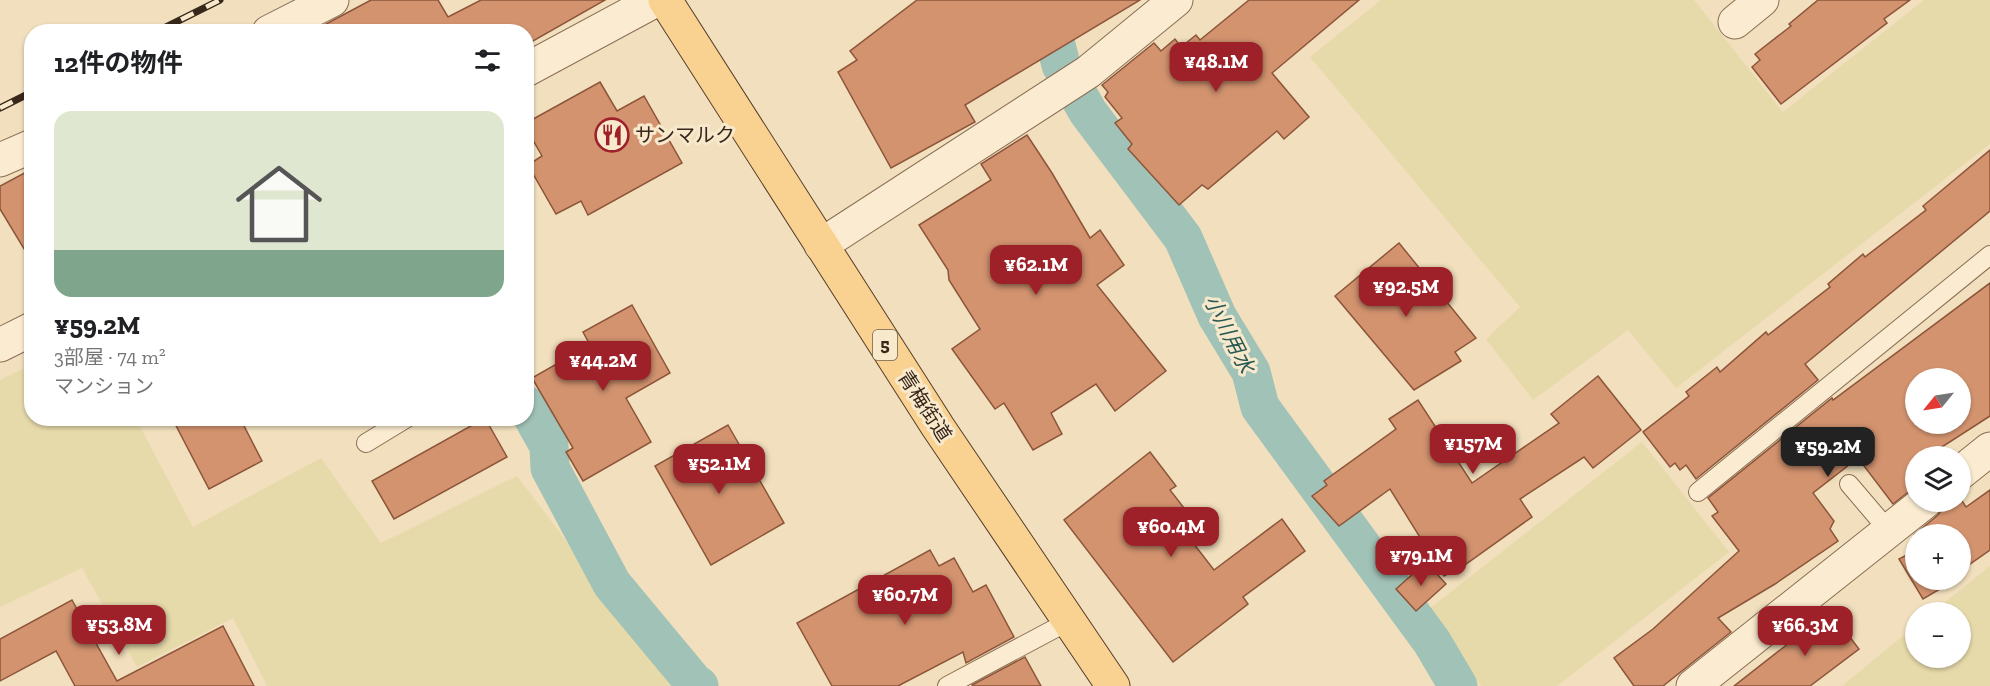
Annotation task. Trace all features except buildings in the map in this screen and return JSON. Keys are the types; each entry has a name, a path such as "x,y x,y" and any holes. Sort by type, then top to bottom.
{"main road":[{"name":"青梅街道","path":"665,0 938,427 1113,686"}],"street":[{"path":"285,24 332,0"},
{"path":"534,66 656,0"},
{"path":"821,245 1088,72 1176,0"},
{"path":"1735,22 1762,0"},
{"path":"0,160 24,150"},
{"path":"0,345 24,333"},
{"path":"1971,464 1990,449"},
{"path":"1693,686 1912,512"}],"lane":[{"path":"1698,492 1990,255"},
{"path":"366,443 391,426"},
{"path":"1849,484 1889,531"},
{"path":"947,686 1069,621"}],"shaded area":[{"path":"1381,0 1694,0 1783,112 1924,0 1990,0 1990,144 1676,388 1628,330 1533,400 1486,339 1520,307 1310,57"},
{"path":"24,368 24,426 140,426 193,527 321,458 381,543 517,476 676,686 267,686 233,618 137,667 82,568 0,607 0,380"},
{"path":"1642,442 1729,552 1557,686 1481,686 1429,609"},
{"path":"1990,566 1990,686 1842,686 1905,634 1905,668 1971,668 1971,602 1945,602 1960,590 1971,590 1971,581"}],"waterway":[{"name":"小川用水","path":"1042,0 1061,65 1088,112 1183,238 1217,316 1251,372 1260,407 1432,642 1458,686"},
{"path":"534,419 549,446 550,468 612,584 699,686"}],"railway":[{"path":"172,24 220,0"},
{"path":"0,108 24,96"}],"place":[{"name":"サンマルク","path":"612,135"}]}
